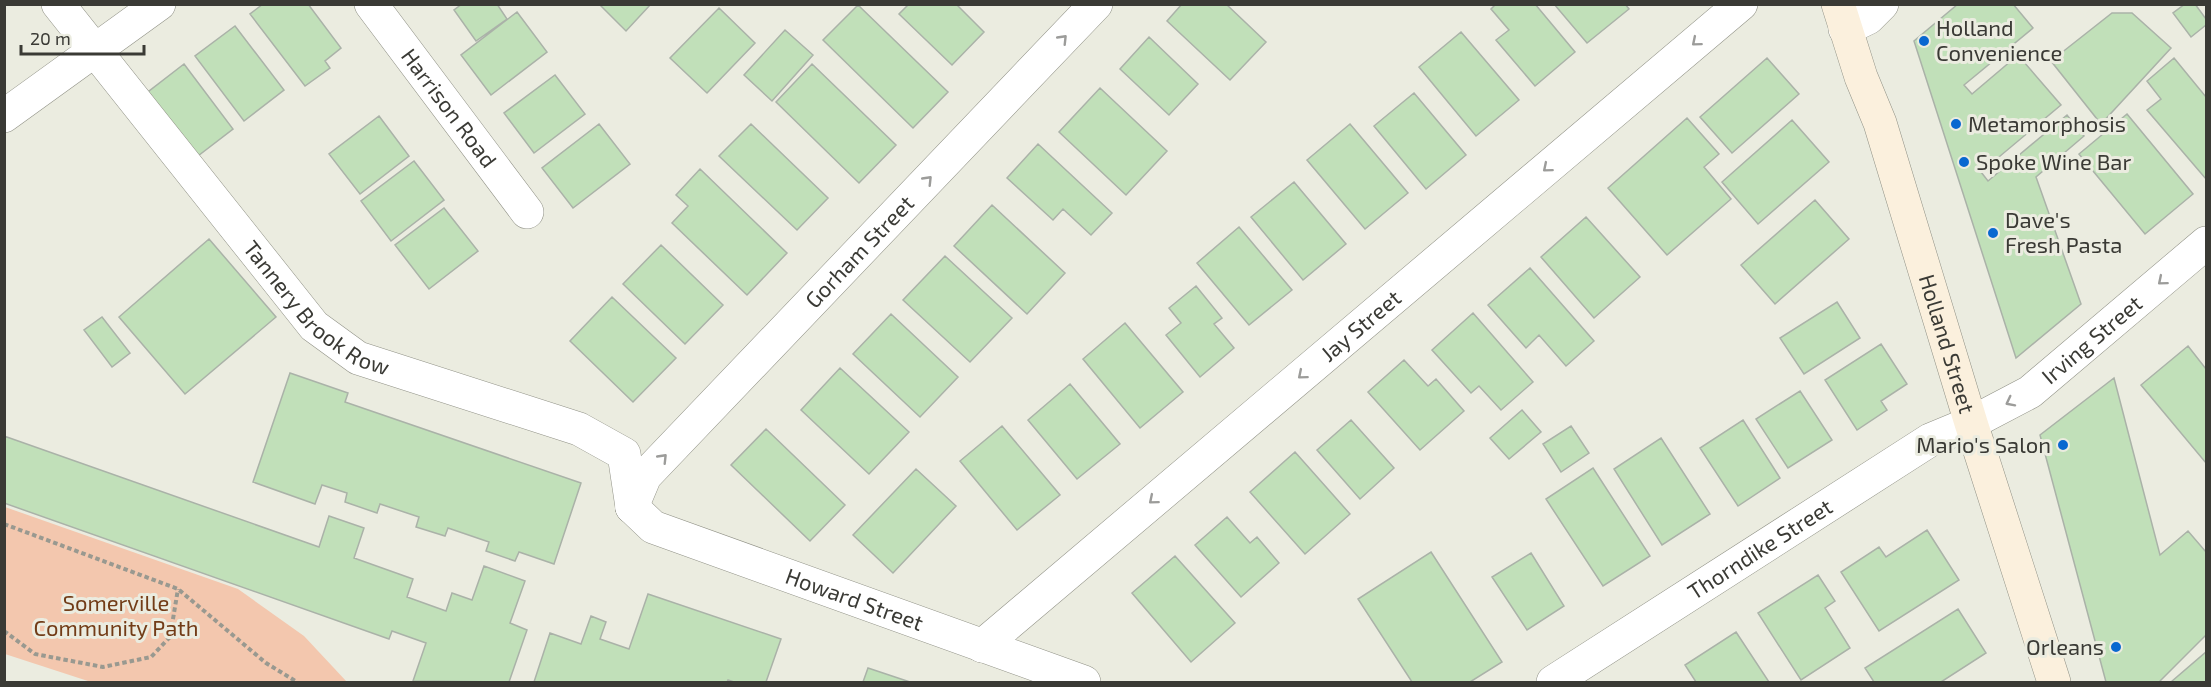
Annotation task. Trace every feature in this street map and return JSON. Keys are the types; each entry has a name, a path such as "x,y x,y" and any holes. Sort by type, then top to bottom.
{"main road":[{"name":"Holland Street","path":"1841,17 1861,77 1880,123 2051,682"}],"street":[{"name":"Tannery Brook Row","path":"58,4 314,326 358,358 579,429 624,454 632,507"},
{"path":"4,116 159,4"},
{"name":"Harrison Road","path":"371,4 527,212"},
{"name":"Gorham Street","path":"632,507 645,476 1096,4"},
{"name":"Jay Street","path":"982,646 1741,4"},
{"path":"1841,17 1868,18 1882,4"},
{"name":"Irving Street","path":"1971,423 2030,392 2206,243"},
{"name":"Thorndike Street","path":"1553,682 1930,440 1971,423"},
{"name":"Howard Street","path":"632,507 653,527 1084,682"}],"path":[{"path":"4,524 178,589 266,663 297,682"},
{"path":"4,631 35,654 103,667 151,657 170,637 178,589"}],"green space":[{"name":"Somerville Community Path","path":"5,507 238,589 304,636 347,682 91,682 5,654"}],"building":[{"path":"263,4 308,4 341,48 325,61 330,68 305,86 250,14"},
{"path":"462,4 497,4 507,19 476,41 454,10"},
{"path":"599,4 651,4 626,31"},
{"path":"909,4 956,4 984,32 952,65 899,14"},
{"path":"1182,4 1226,4 1266,42 1230,80 1167,21"},
{"path":"1496,4 1535,4 1575,52 1535,86 1496,40 1509,30 1491,9"},
{"path":"1554,4 1625,4 1629,9 1587,43"},
{"path":"1958,4 2013,4 2033,28 1964,85 1972,94 2018,55 2061,105 1981,172 1988,181 2067,115 2084,136 2036,177 2081,304 2016,358 1914,41"},
{"path":"2185,4 2195,4 2206,19 2206,25 2191,37 2173,13"},
{"path":"858,5 948,92 913,128 823,40"},
{"path":"719,8 755,43 707,93 670,58"},
{"path":"517,12 547,52 491,95 461,55"},
{"path":"2112,13 2132,13 2171,48 2101,124 2051,61"},
{"path":"235,26 284,90 244,121 195,56"},
{"path":"785,30 813,55 772,101 744,75"},
{"path":"1461,32 1519,100 1476,136 1419,67"},
{"path":"1149,37 1198,84 1169,115 1120,69"},
{"path":"1767,58 1799,94 1732,153 1700,117"},
{"path":"2174,58 2206,97 2206,179 2147,110 2161,99 2147,81"},
{"path":"184,64 233,129 194,159 144,95"},
{"path":"812,64 896,145 859,183 776,102"},
{"path":"555,75 585,114 534,153 504,113"},
{"path":"1100,88 1167,151 1126,195 1059,132"},
{"path":"1414,93 1466,155 1426,189 1374,126"},
{"path":"2127,114 2193,194 2145,234 2079,154"},
{"path":"379,116 409,156 360,194 329,154"},
{"path":"1687,118 1719,154 1704,167 1731,199 1667,255 1608,188"},
{"path":"1792,120 1829,162 1758,224 1722,182"},
{"path":"599,124 630,164 573,208 542,168"},
{"path":"751,124 828,198 797,230 719,156"},
{"path":"1350,124 1408,193 1365,229 1307,160"},
{"path":"1038,144 1112,213 1091,235 1063,209 1053,220 1007,178"},
{"path":"414,161 444,200 391,241 361,201"},
{"path":"700,169 787,253 747,295 672,223 688,206 676,195"},
{"path":"1294,182 1346,244 1303,280 1251,217"},
{"path":"1815,200 1849,239 1775,304 1741,265"},
{"path":"992,205 1065,273 1027,314 954,246"},
{"path":"444,208 478,251 429,289 395,245"},
{"path":"1586,217 1640,277 1594,318 1541,257"},
{"path":"1239,227 1292,290 1249,325 1197,263"},
{"path":"209,239 276,317 185,394 119,317"},
{"path":"661,245 723,305 685,344 623,284"},
{"path":"945,256 1012,318 970,362 903,300"},
{"path":"1530,268 1594,341 1566,366 1539,335 1526,348 1488,305"},
{"path":"1196,286 1222,318 1214,324 1234,348 1200,377 1166,335 1181,323 1169,308"},
{"path":"612,297 676,358 633,402 570,341"},
{"path":"1837,302 1860,338 1804,374 1780,338"},
{"path":"1473,313 1533,382 1501,410 1479,386 1471,393 1432,350"},
{"path":"891,314 958,377 920,417 853,354"},
{"path":"102,317 130,353 112,367 84,330"},
{"path":"1125,323 1183,392 1140,428 1083,359"},
{"path":"1881,344 1907,384 1881,401 1887,410 1857,430 1825,380"},
{"path":"2188,346 2206,369 2206,463 2141,385"},
{"path":"1404,360 1428,386 1436,379 1464,411 1420,450 1368,392"},
{"path":"840,368 909,432 869,474 801,410"},
{"path":"290,373 348,393 345,402 581,483 554,564 519,552 515,561 486,551 489,542 448,528 445,536 416,527 419,517 380,504 377,513 345,502 347,493 322,485 315,504 253,482"},
{"path":"2114,378 2160,555 2188,531 2206,552 2206,635 2159,682 2106,682 2040,435"},
{"path":"1070,384 1120,444 1077,479 1028,420"},
{"path":"1800,391 1832,440 1788,468 1756,419"},
{"path":"1522,410 1541,432 1509,459 1490,438"},
{"path":"1351,420 1394,468 1360,499 1317,450"},
{"path":"1743,420 1780,478 1738,506 1700,448"},
{"path":"1002,426 1060,495 1017,530 960,461"},
{"path":"1571,426 1589,453 1561,472 1543,444"},
{"path":"766,429 845,505 810,541 731,465"},
{"path":"4,436 319,547 329,516 364,528 354,558 413,579 407,597 446,611 452,593 472,600 484,566 525,581 510,623 527,630 509,682 413,681 426,643 392,631 389,639 4,503"},
{"path":"1661,438 1710,514 1662,545 1614,469"},
{"path":"1295,452 1350,514 1305,554 1250,492"},
{"path":"1593,468 1650,556 1603,586 1546,499"},
{"path":"916,469 956,506 893,573 853,535"},
{"path":"1227,517 1250,543 1257,537 1279,563 1241,597 1195,545"},
{"path":"1927,530 1959,580 1879,631 1841,572 1879,547 1886,557"},
{"path":"1431,552 1502,662 1470,682 1412,682 1358,599"},
{"path":"1531,553 1564,606 1527,630 1492,577"},
{"path":"1175,556 1235,623 1191,662 1132,593"},
{"path":"1818,575 1835,601 1825,608 1850,648 1801,680 1758,613"},
{"path":"648,594 781,639 766,682 728,680 727,682 534,682 550,633 581,644 591,616 606,622 600,639 629,649"},
{"path":"1958,609 1986,653 1941,682 1874,682 1865,668"},
{"path":"1736,632 1769,682 1696,682 1685,665"},
{"path":"2206,652 2206,682 2171,682"},
{"path":"868,668 910,682 863,682"}],"place":[{"name":"Holland Convenience","path":"1924,41"},
{"name":"Metamorphosis","path":"1956,124"},
{"name":"Spoke Wine Bar","path":"1964,162"},
{"name":"Dave's Fresh Pasta","path":"1993,233"},
{"name":"Mario's Salon","path":"2063,445"},
{"name":"Orleans","path":"2116,647"}]}
